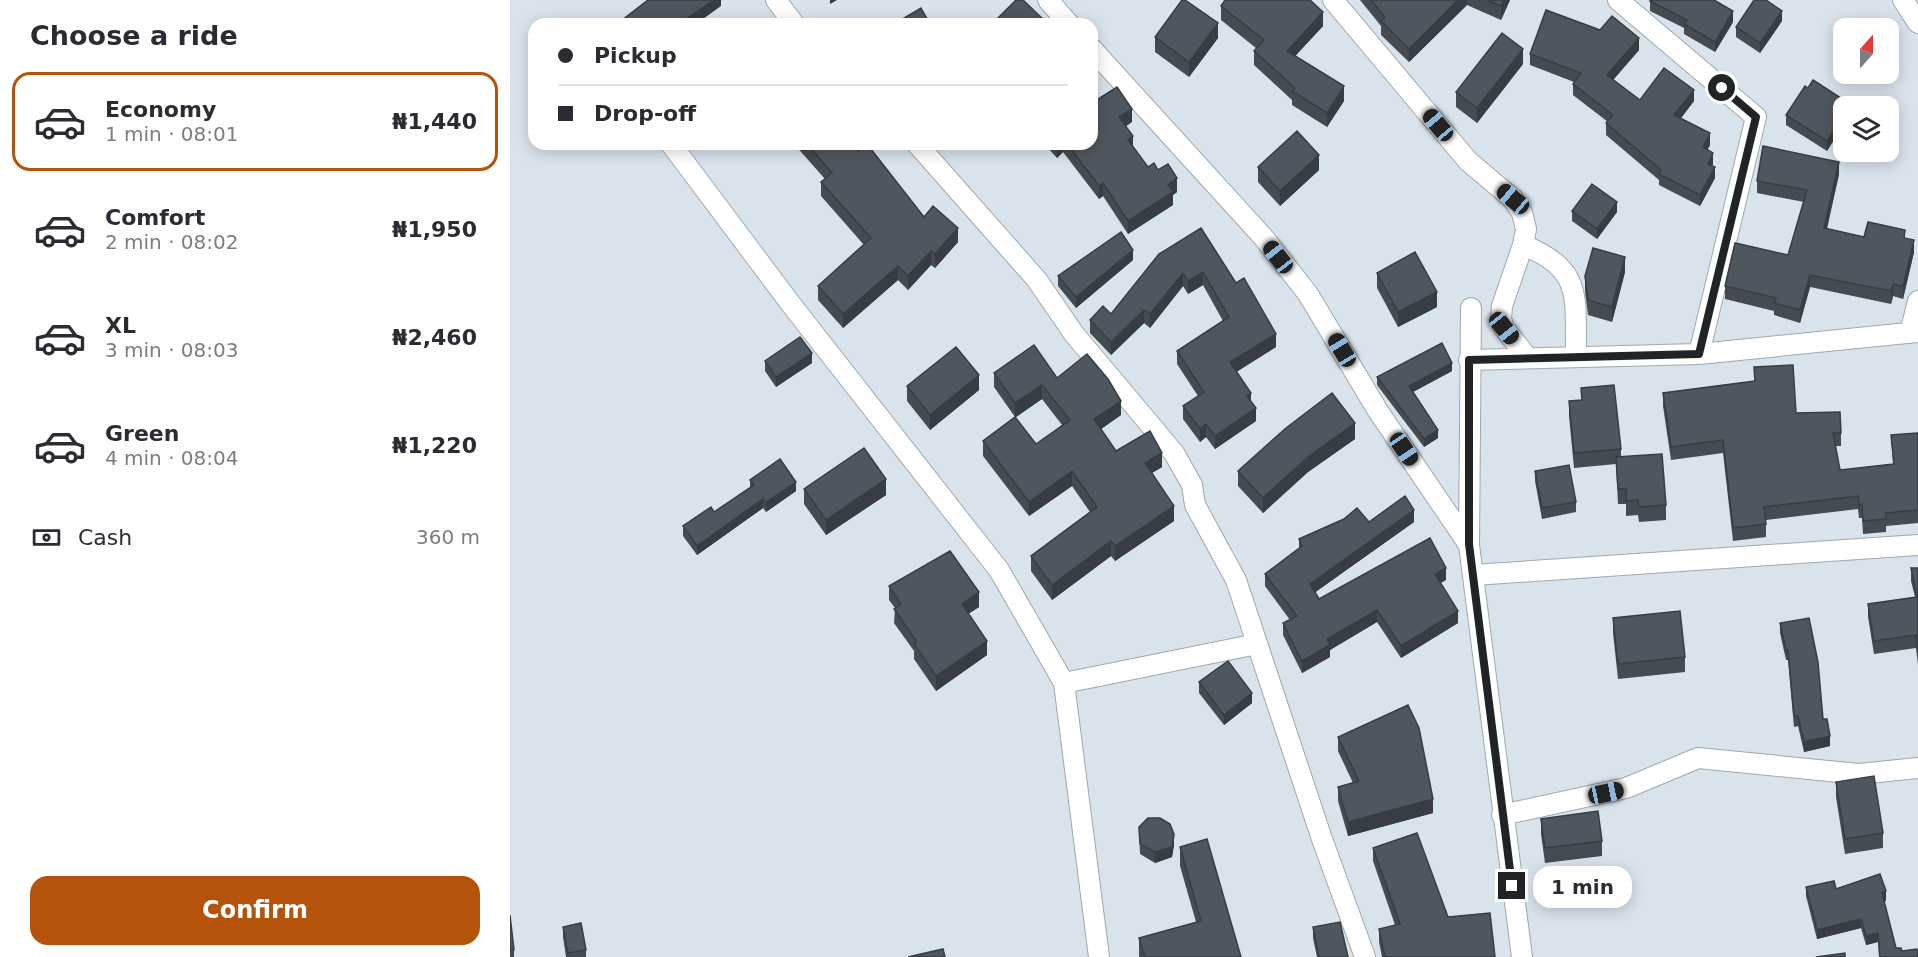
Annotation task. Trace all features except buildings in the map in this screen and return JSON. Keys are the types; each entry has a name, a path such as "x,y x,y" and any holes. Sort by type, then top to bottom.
{"street":[{"path":"776,0 790,18"},
{"path":"1047,0 1064,18"},
{"path":"1333,0 1468,161 1513,199 1522,213 1526,229 1523,245 1502,306 1501,319 1504,328 1527,357"},
{"path":"1618,0 1756,117 1699,354"},
{"path":"1903,0 1918,23"},
{"path":"1098,56 1264,238 1308,294 1378,411 1469,544"},
{"path":"675,150 790,303 999,570 1064,683 1100,957"},
{"path":"922,150 1037,280 1074,334 1174,453 1192,485 1195,505 1236,580 1322,839 1365,957"},
{"path":"1523,245 1557,262 1569,277 1574,293 1576,356"},
{"path":"1469,360 1699,354 1914,333 1918,301"},
{"path":"1471,308 1469,544 1522,957"},
{"path":"1474,575 1918,545"},
{"path":"1064,683 1257,644"},
{"path":"1502,815 1626,788 1698,758 1859,774 1918,768"}],"route":[{"path":"1512,886 1469,544 1469,360 1699,354 1756,117 1722,88"}]}
